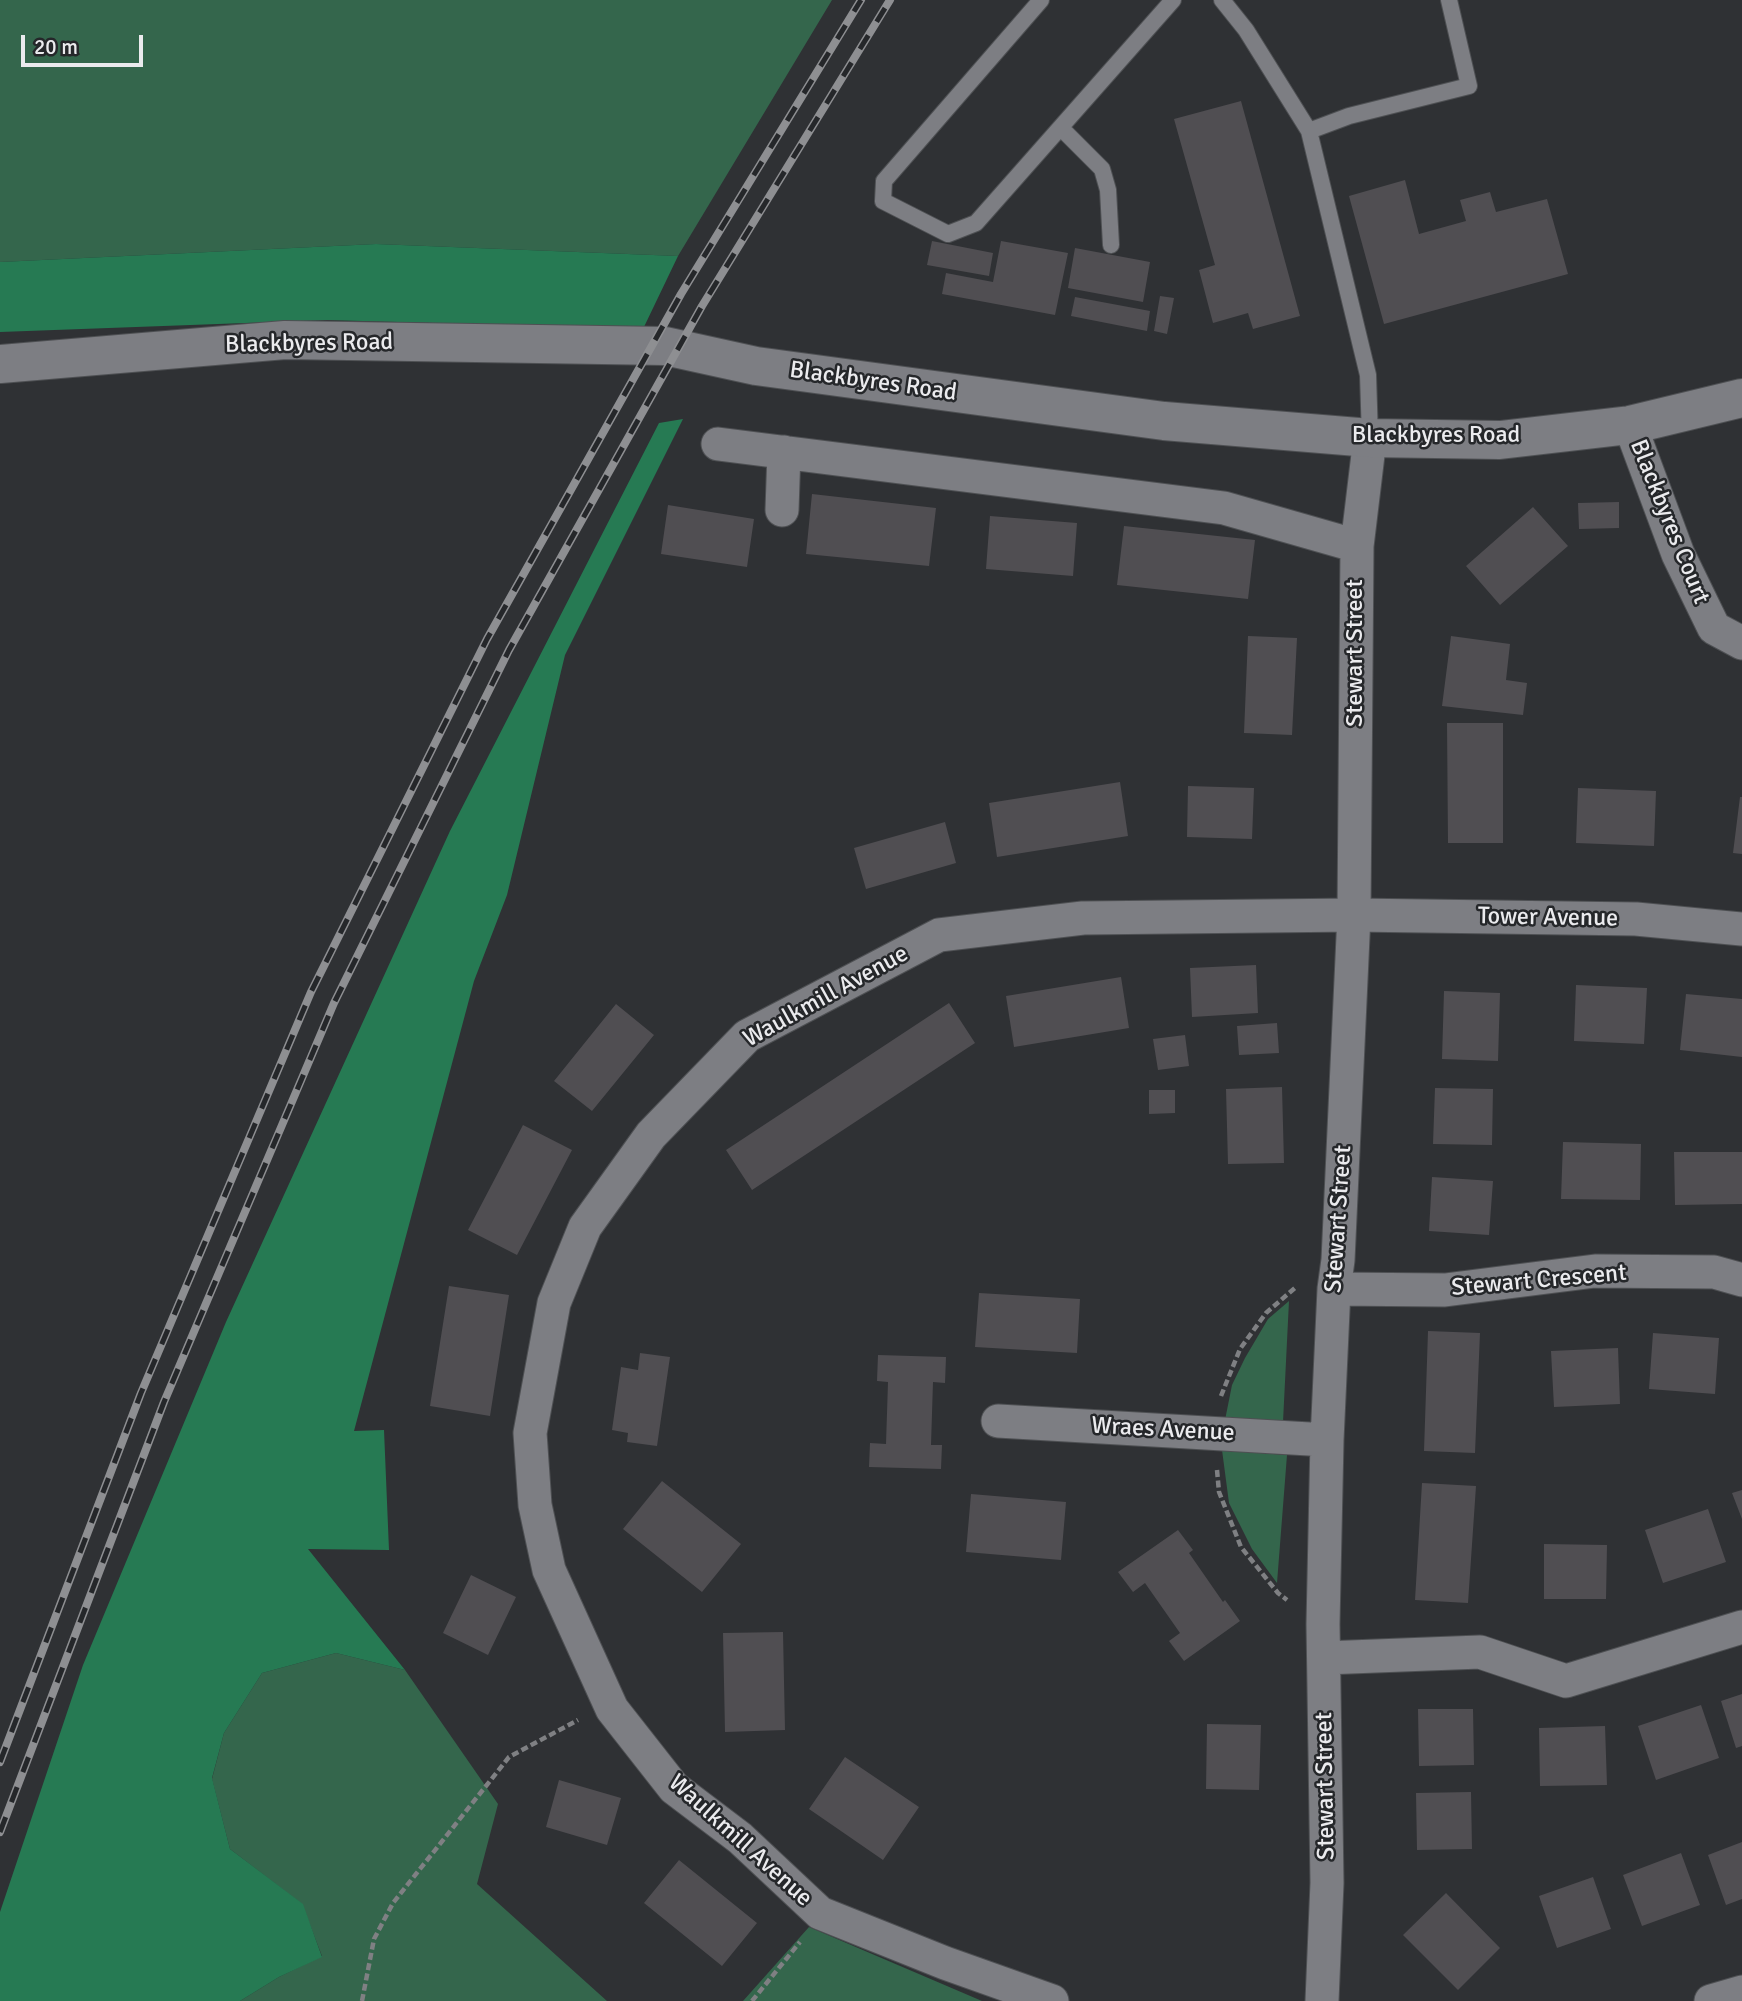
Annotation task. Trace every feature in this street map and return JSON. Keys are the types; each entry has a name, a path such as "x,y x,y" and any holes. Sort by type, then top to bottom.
{"street":[{"name":"Blackbyres Road","path":"0,364 285,340 665,346 755,366 1150,420 1370,438 1500,440 1630,425 1742,398"},
{"name":"Blackbyres Court","path":"1630,425 1678,554 1714,628 1742,643"},
{"name":"Stewart Street","path":"1322,2001 1327,1884 1324,1658 1327,1440 1354,915 1357,546 1370,438"},
{"path":"719,444 1224,508 1357,546"},
{"path":"782,510 784,452"},
{"name":"Tower Avenue","path":"1354,915 1636,919 1742,929"},
{"name":"Waulkmill Avenue","path":"1052,2001 945,1963 820,1913 740,1838 674,1788 612,1709 549,1570 535,1505 530,1433 554,1303 584,1227 651,1135 747,1036 939,935 1083,918 1354,915"},
{"name":"Stewart Crescent","path":"1334,1289 1445,1290 1595,1271 1714,1272 1742,1280"},
{"name":"Wraes Avenue","path":"998,1421 1327,1440"},
{"path":"1324,1658 1480,1652 1566,1681 1742,1627"},
{"path":"1711,2001 1742,1992"}],"lane":[{"path":"1041,0 884,181 883,201 948,234 976,223 1173,0"},
{"path":"1222,0 1245,30 1309,131 1368,375 1370,438"},
{"path":"1309,131 1349,116 1469,86 1449,0"},
{"path":"1060,128 1102,169 1108,190 1111,244"}],"path":[{"path":"362,2001 374,1939 394,1903 509,1757 555,1731 612,1709"},
{"path":"752,2001 796,1948 820,1913"}],"green space":[{"path":"0,0 832,0 678,256 376,244 0,262"},
{"path":"376,244 678,256 643,329 327,320 0,332 0,262"},
{"path":"683,419 565,655 507,895 474,981 354,1431 384,1430 389,1550 308,1549 405,1670 336,1653 262,1673 224,1733 212,1778 230,1849 303,1904 322,1957 279,1977 240,2001 0,2001 0,1912 83,1665 226,1322 450,831 659,423"},
{"path":"1289,1301 1283,1422 1225,1420 1232,1385 1245,1358 1268,1319"},
{"path":"1222,1450 1287,1455 1277,1583 1252,1549 1229,1503"},
{"path":"336,1653 405,1670 498,1804 477,1884 607,2001 240,2001 279,1977 322,1956 302,1904 230,1849 212,1779 224,1733 262,1673"},
{"path":"809,1927 982,2001 743,2001"}],"building":[{"path":"1241,101 1300,316 1253,329 1248,313 1213,323 1199,270 1215,265 1174,119"},
{"path":"1405,180 1419,234 1466,221 1460,200 1490,192 1496,212 1547,199 1568,274 1384,324 1349,196"},
{"path":"932,241 993,253 989,276 927,265"},
{"path":"1001,241 1068,253 1055,315 942,294 946,273 993,282"},
{"path":"1075,248 1150,262 1143,302 1068,288"},
{"path":"1160,296 1174,298 1167,334 1154,331"},
{"path":"1075,297 1150,311 1147,331 1071,316"},
{"path":"812,494 936,508 929,566 806,554"},
{"path":"1619,502 1619,528 1579,529 1578,503"},
{"path":"668,505 754,519 747,567 661,554"},
{"path":"1533,507 1568,546 1500,605 1466,566"},
{"path":"990,516 1077,523 1073,576 986,569"},
{"path":"1124,526 1255,540 1248,599 1117,585"},
{"path":"1248,636 1297,638 1292,735 1244,733"},
{"path":"1451,636 1510,644 1506,680 1527,683 1523,715 1442,706"},
{"path":"1447,723 1503,723 1503,843 1448,843"},
{"path":"1120,782 1128,836 997,857 989,803"},
{"path":"1188,786 1254,788 1252,839 1187,837"},
{"path":"1578,788 1656,791 1654,846 1576,843"},
{"path":"1742,797 1742,854 1733,853"},
{"path":"945,822 956,863 866,889 854,848"},
{"path":"1256,965 1258,1013 1192,1017 1190,968"},
{"path":"1121,977 1129,1028 1014,1047 1006,996"},
{"path":"1576,985 1647,988 1644,1044 1574,1041"},
{"path":"1444,991 1500,993 1498,1061 1442,1059"},
{"path":"1686,994 1742,999 1742,1057 1680,1050"},
{"path":"949,1003 975,1043 752,1190 726,1150"},
{"path":"616,1004 654,1035 592,1111 554,1081"},
{"path":"1277,1023 1279,1053 1239,1055 1237,1026"},
{"path":"1185,1035 1189,1066 1158,1070 1153,1039"},
{"path":"1282,1087 1284,1163 1228,1164 1226,1089"},
{"path":"1435,1088 1493,1089 1492,1145 1433,1144"},
{"path":"1149,1090 1175,1090 1175,1113 1149,1114"},
{"path":"523,1125 572,1150 517,1255 468,1230"},
{"path":"1563,1142 1641,1144 1640,1200 1561,1199"},
{"path":"1674,1152 1742,1152 1742,1204 1675,1205"},
{"path":"1432,1177 1493,1181 1489,1235 1429,1231"},
{"path":"449,1286 509,1295 490,1416 430,1406"},
{"path":"979,1293 1080,1299 1077,1353 975,1347"},
{"path":"1428,1331 1480,1333 1475,1453 1424,1451"},
{"path":"1653,1333 1719,1338 1715,1394 1649,1389"},
{"path":"1618,1348 1620,1404 1554,1407 1551,1351"},
{"path":"640,1353 670,1357 657,1446 627,1442 628,1433 612,1430 621,1367 638,1370"},
{"path":"878,1355 946,1357 945,1383 933,1382 931,1445 942,1445 941,1469 869,1467 870,1443 886,1444 888,1382 877,1381"},
{"path":"662,1481 741,1544 702,1592 623,1529"},
{"path":"1422,1483 1476,1486 1468,1603 1415,1600"},
{"path":"1742,1490 1742,1519 1732,1493"},
{"path":"971,1494 1066,1502 1061,1560 966,1552"},
{"path":"1708,1509 1726,1562 1663,1583 1645,1530"},
{"path":"1178,1530 1193,1550 1189,1553 1223,1602 1225,1600 1240,1621 1184,1661 1169,1641 1180,1633 1145,1583 1133,1592 1118,1572"},
{"path":"1544,1544 1607,1545 1606,1599 1544,1599"},
{"path":"471,1575 516,1597 488,1655 443,1633"},
{"path":"783,1632 785,1730 725,1732 723,1633"},
{"path":"1742,1694 1742,1746 1736,1748 1721,1701"},
{"path":"1701,1705 1719,1758 1656,1780 1638,1726"},
{"path":"1418,1709 1473,1709 1474,1765 1419,1766"},
{"path":"1207,1724 1261,1725 1259,1790 1206,1789"},
{"path":"1605,1726 1607,1785 1540,1786 1539,1728"},
{"path":"845,1757 919,1807 883,1860 809,1809"},
{"path":"559,1780 621,1798 607,1845 546,1827"},
{"path":"1471,1792 1472,1849 1417,1850 1416,1793"},
{"path":"1742,1842 1742,1899 1726,1905 1708,1855"},
{"path":"1681,1853 1700,1905 1642,1926 1623,1875"},
{"path":"679,1860 757,1923 722,1966 644,1903"},
{"path":"1593,1877 1611,1929 1557,1948 1539,1896"},
{"path":"1446,1893 1500,1948 1458,1990 1403,1935"}],"railway":[{"path":"0,1762 141,1393 311,992 487,639 681,294 861,0"},
{"path":"0,1832 164,1402 334,1003 509,650 702,306 890,0"}]}
